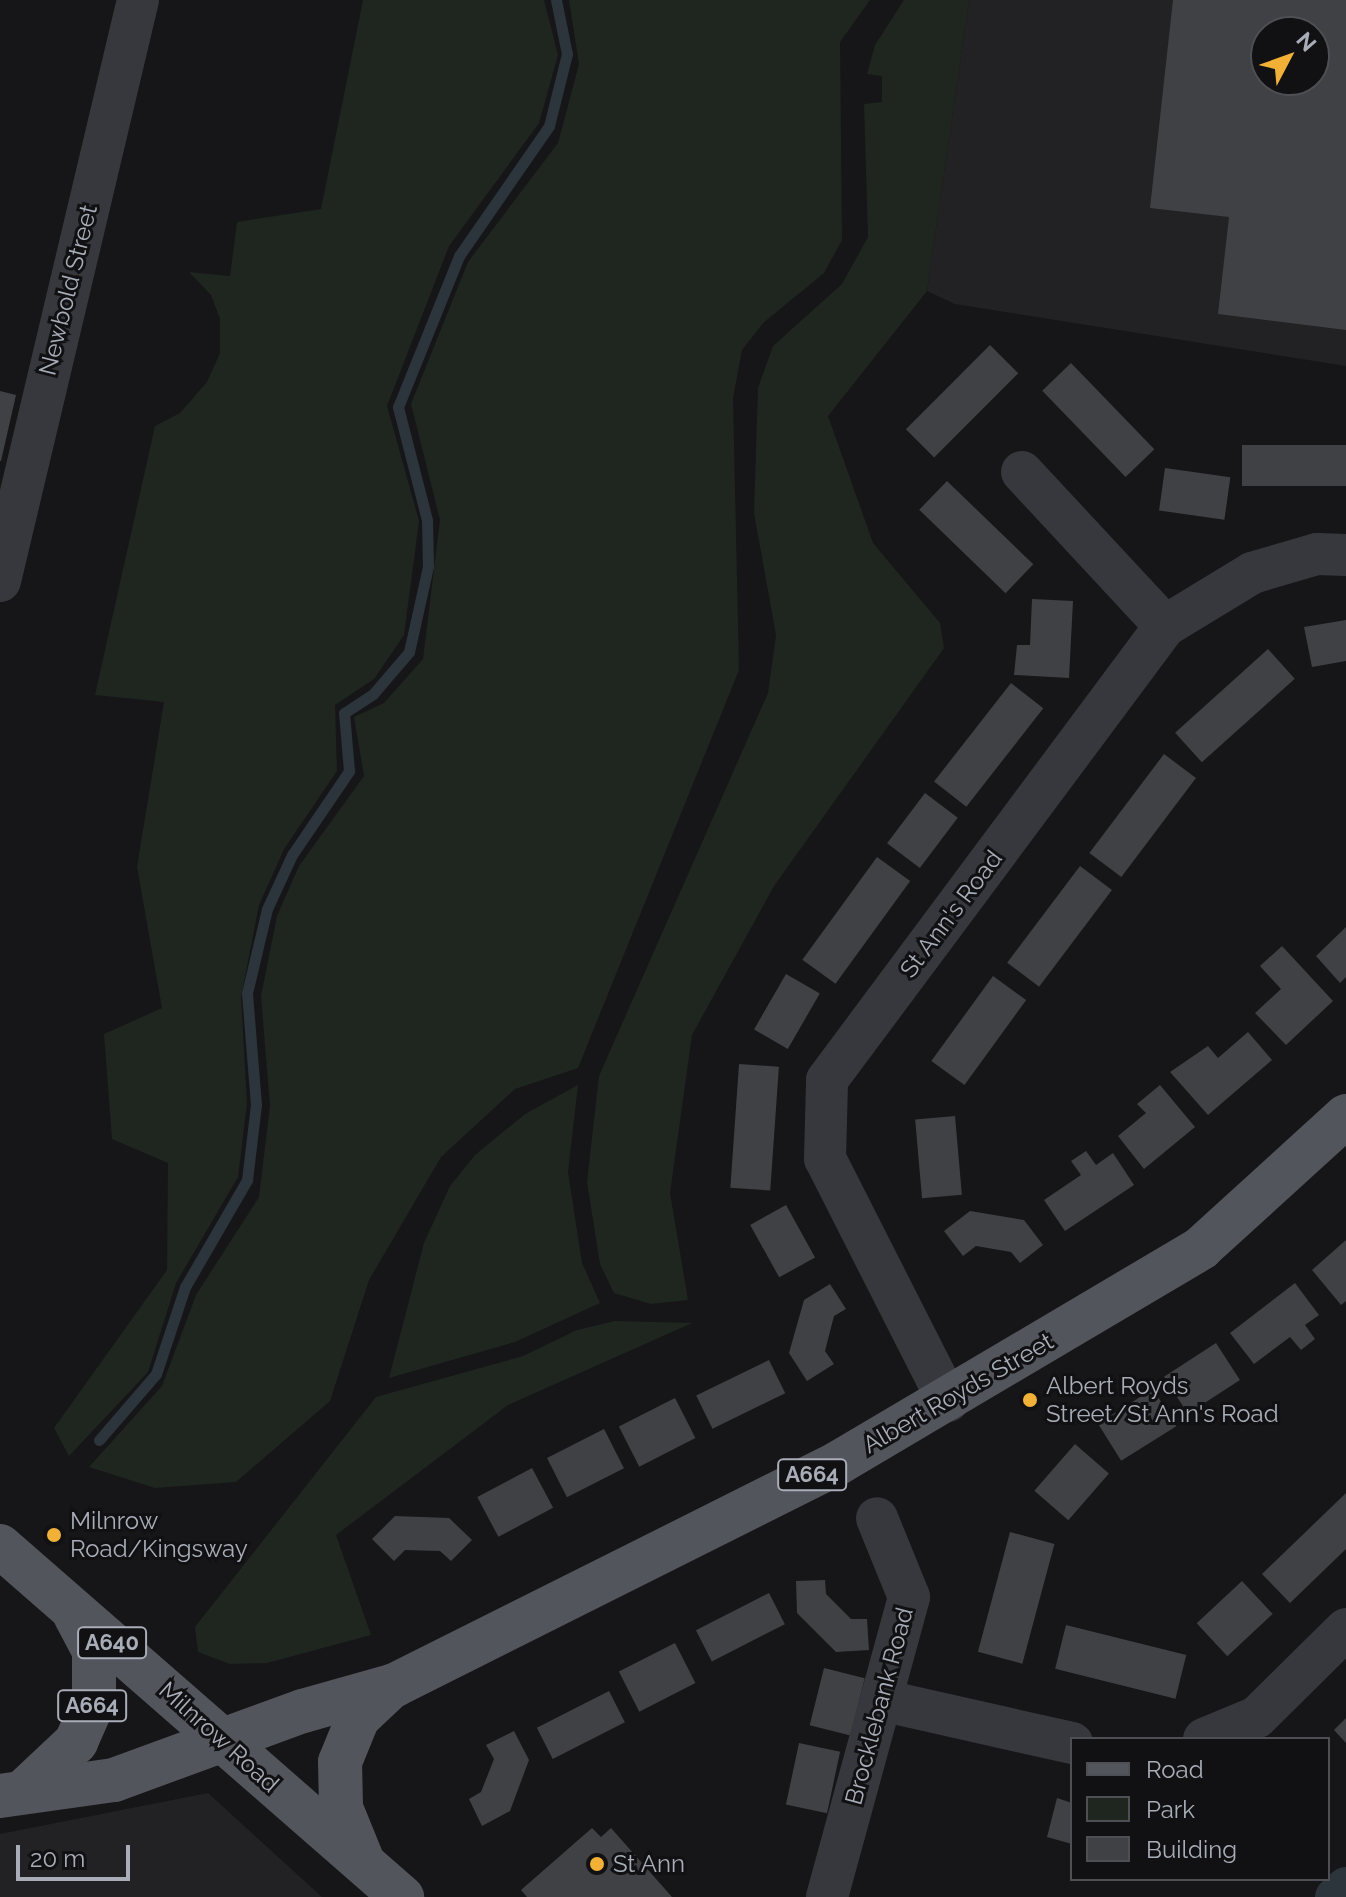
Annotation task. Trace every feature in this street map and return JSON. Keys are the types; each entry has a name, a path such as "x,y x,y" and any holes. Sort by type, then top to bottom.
{"main road":[{"name":"Albert Royds Street","path":"224,1740 395,1685 838,1463 948,1401 1201,1248 1346,1116"},
{"name":"Milnrow Road","path":"0,1546 385,1884"},
{"name":"A664","path":"13,1793 76,1742 94,1701 94,1651 69,1606"},
{"name":"A664","path":"385,1884 341,1808 340,1762 358,1718 395,1685"},
{"name":"A664","path":"13,1793 114,1780 224,1740"}],"street":[{"name":"Newbold Street","path":"0,581 138,0"},
{"path":"1022,472 1165,626"},
{"name":"St Ann's Road","path":"948,1401 825,1159 827,1080 1165,626 1252,573 1317,554 1346,555"},
{"name":"Brocklebank Road","path":"827,1897 909,1597 877,1518"},
{"path":"1209,1737 1257,1717 1346,1629"},
{"path":"881,1700 1070,1743"}],"shaded area":[{"path":"969,0 1346,0 1346,366 955,304 927,291"},
{"path":"208,1793 322,1897 0,1897 0,1834"}],"green space":[{"path":"363,0 544,0 558,55 539,123 449,246 387,406 419,521 404,635 374,679 335,705 337,771 284,849 259,905 241,997 247,1103 238,1177 176,1283 148,1372 69,1456 54,1428 167,1270 168,1163 112,1139 104,1034 162,1008 137,867 164,702 95,695 155,426 180,413 207,382 220,353 220,319 211,295 189,272 230,276 237,222 321,209"},
{"path":"569,0 870,0 840,42 842,240 824,273 763,323 742,350 733,398 739,670 578,1068 515,1089 441,1157 369,1280 330,1401 236,1482 155,1488 89,1467 162,1386 196,1295 259,1197 270,1106 261,996 277,916 299,866 364,776 354,717 384,703 423,659 440,520 411,404 468,262 558,143 579,64"},
{"path":"904,0 969,0 927,291 828,416 873,543 940,623 944,648 774,886 692,1035 670,1193 688,1300 651,1304 614,1293 600,1264 587,1182 599,1076 768,693 776,635 754,513 758,388 773,346 842,284 868,237 864,104 882,102 882,76 867,74 875,45"},
{"path":"578,1085 568,1172 582,1263 600,1303 515,1342 389,1378 424,1243 450,1186 475,1155 525,1114"},
{"path":"615,1321 692,1323 508,1405 336,1535 371,1635 267,1663 230,1664 198,1652 195,1627 376,1397 523,1356 577,1330"}],"building":[{"path":"1173,0 1346,0 1346,330 1218,314 1229,217 1150,208"},
{"path":"990,345 1018,373 934,457 906,429"},
{"path":"1071,363 1154,449 1126,477 1042,391"},
{"path":"0,391 16,395 1,461 0,461"},
{"path":"1242,445 1346,445 1346,486 1242,486"},
{"path":"1165,468 1230,477 1224,520 1159,511"},
{"path":"947,481 1033,564 1006,593 919,510"},
{"path":"1032,599 1073,601 1069,678 1014,675 1017,645 1030,645"},
{"path":"1346,620 1346,661 1312,667 1304,627"},
{"path":"1268,649 1295,679 1202,762 1175,733"},
{"path":"1011,683 1043,708 966,807 934,782"},
{"path":"1164,754 1196,778 1121,877 1089,853"},
{"path":"925,793 958,818 920,868 887,843"},
{"path":"877,857 910,881 836,984 802,960"},
{"path":"1080,866 1112,890 1039,987 1007,963"},
{"path":"1346,927 1346,977 1340,983 1316,956"},
{"path":"1282,946 1333,1001 1286,1045 1255,1013 1281,989 1260,966"},
{"path":"786,974 820,993 788,1049 754,1029"},
{"path":"993,976 1026,1000 964,1085 931,1061"},
{"path":"1248,1032 1272,1060 1208,1115 1170,1072 1208,1046 1218,1058"},
{"path":"739,1064 779,1067 770,1190 730,1188"},
{"path":"1160,1085 1195,1127 1144,1169 1118,1136 1146,1113 1137,1104"},
{"path":"955,1116 962,1195 922,1198 915,1119"},
{"path":"1086,1151 1096,1165 1113,1153 1134,1185 1065,1231 1044,1200 1081,1175 1071,1161"},
{"path":"786,1205 815,1257 779,1277 750,1225"},
{"path":"970,1211 1024,1220 1043,1245 1020,1263 1011,1252 976,1246 963,1256 944,1231"},
{"path":"1346,1240 1346,1301 1341,1305 1312,1270"},
{"path":"1295,1283 1319,1315 1305,1325 1315,1339 1301,1350 1290,1337 1254,1364 1230,1333"},
{"path":"830,1284 846,1309 834,1316 825,1351 834,1364 807,1381 789,1353 804,1300"},
{"path":"1216,1343 1240,1380 1188,1414 1164,1377"},
{"path":"769,1360 785,1393 712,1429 696,1396"},
{"path":"1153,1389 1176,1426 1121,1461 1098,1423"},
{"path":"675,1398 695,1438 639,1467 619,1427"},
{"path":"604,1429 624,1468 567,1497 547,1458"},
{"path":"1075,1444 1109,1474 1068,1520 1034,1491"},
{"path":"532,1468 553,1508 498,1537 477,1497"},
{"path":"1346,1493 1346,1549 1290,1603 1262,1574"},
{"path":"395,1516 449,1518 472,1540 451,1561 440,1551 405,1550 394,1561 372,1539"},
{"path":"1010,1532 1054,1544 1022,1664 978,1652"},
{"path":"825,1580 826,1594 851,1619 867,1619 869,1650 836,1652 797,1613 796,1581"},
{"path":"1242,1581 1273,1614 1227,1656 1197,1623"},
{"path":"769,1593 785,1624 712,1661 696,1630"},
{"path":"1066,1625 1186,1655 1175,1699 1055,1669"},
{"path":"675,1643 695,1683 639,1712 619,1672"},
{"path":"824,1668 865,1678 850,1735 810,1725"},
{"path":"609,1691 625,1722 553,1759 537,1728"},
{"path":"1346,1718 1346,1743 1334,1730"},
{"path":"514,1731 529,1760 510,1811 482,1826 469,1799 481,1792 494,1759 486,1745"},
{"path":"799,1743 840,1752 827,1813 786,1805"},
{"path":"1057,1798 1070,1802 1070,1843 1047,1837"},
{"name":"St Ann","path":"592,1828 601,1837 611,1828 672,1897 527,1897 521,1890"}],"waterway":[{"path":"99,1440 156,1374 185,1287 247,1180 256,1105 247,993 267,909 292,855 349,771 344,713 373,694 409,652 428,566 427,520 398,407 459,256 549,126 567,54 556,0"},
{"path":"1335,1897 1346,1887"}],"place":[{"name":"Albert Royds Street/St Ann's Road","path":"1030,1400"},
{"name":"Milnrow Road/Kingsway","path":"54,1535"},
{"name":"St Ann","path":"597,1864"}]}
